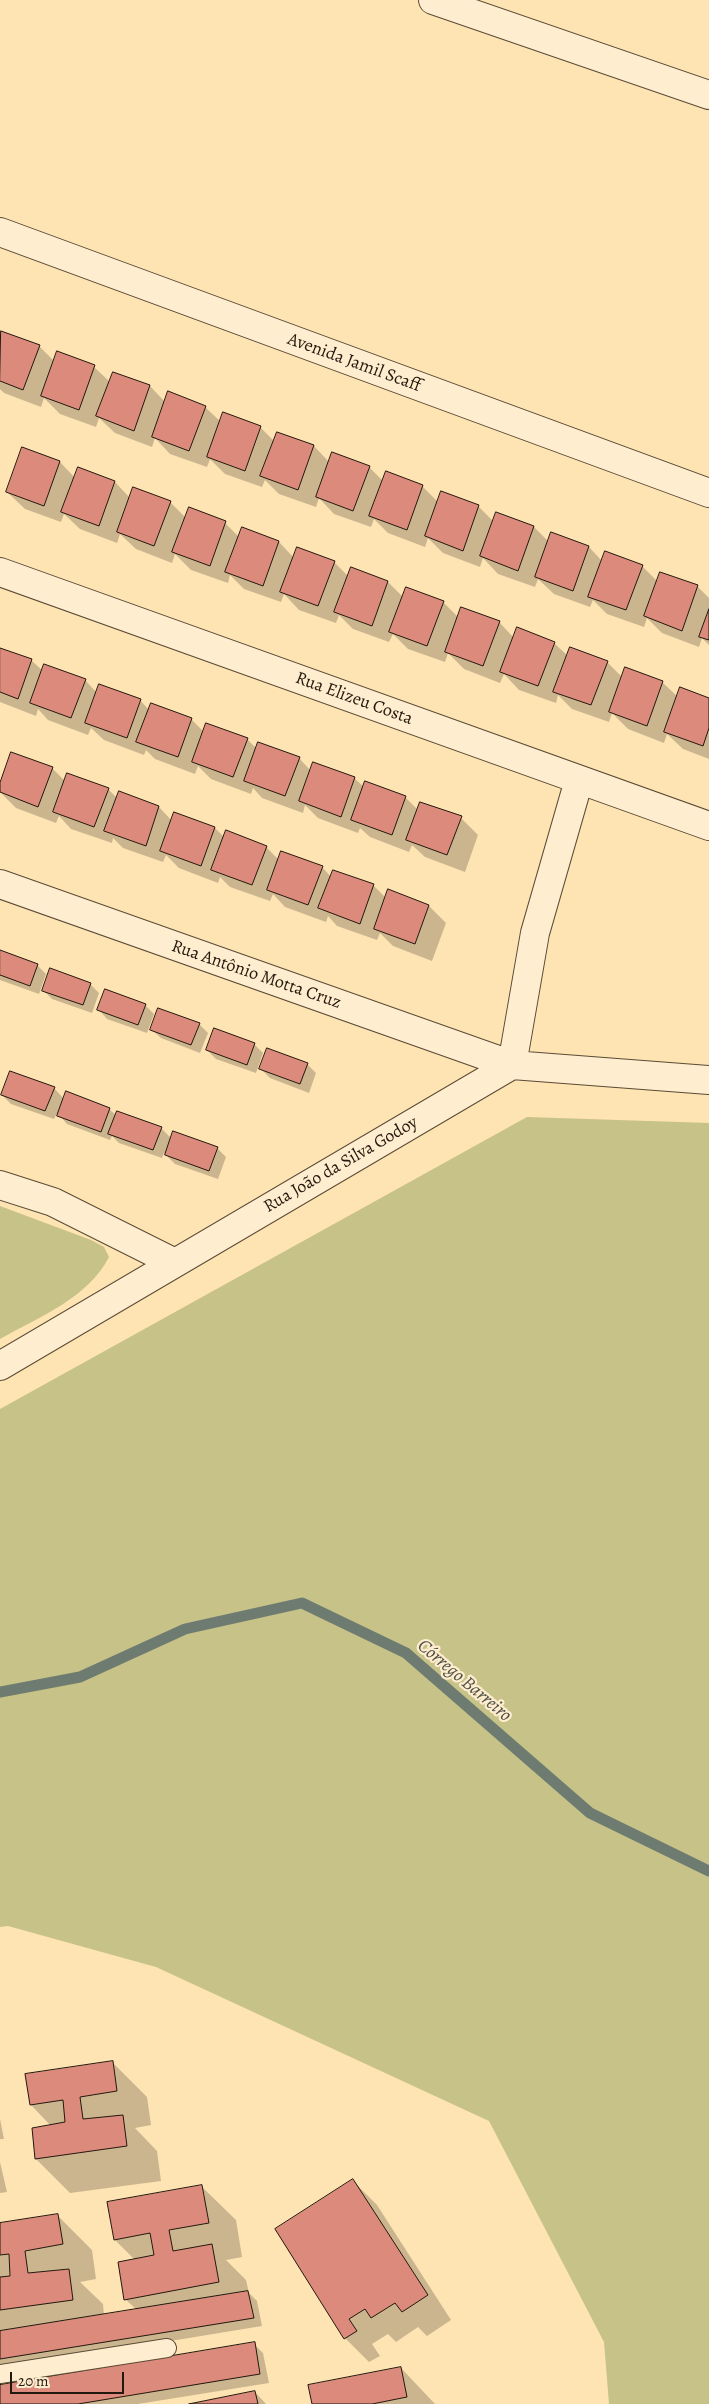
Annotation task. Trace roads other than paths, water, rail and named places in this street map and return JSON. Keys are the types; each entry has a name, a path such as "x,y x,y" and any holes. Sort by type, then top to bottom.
{"street":[{"path":"433,0 709,96"},
{"name":"Avenida Jamil Scaff","path":"0,232 709,493"},
{"name":"Rua Elizeu Costa","path":"0,572 709,826"},
{"path":"579,780 536,933 512,1065 709,1080"},
{"name":"Rua Antônio Motta Cruz","path":"0,884 512,1065"},
{"name":"Rua João da Silva Godoy","path":"0,1366 512,1065"},
{"path":"0,1185 53,1202 175,1263"}],"lane":[{"path":"0,2374 166,2348"}],"waterway":[{"name":"Córrego Barreiro","path":"0,1692 80,1677 185,1629 302,1603 406,1653 590,1813 709,1871"}]}
